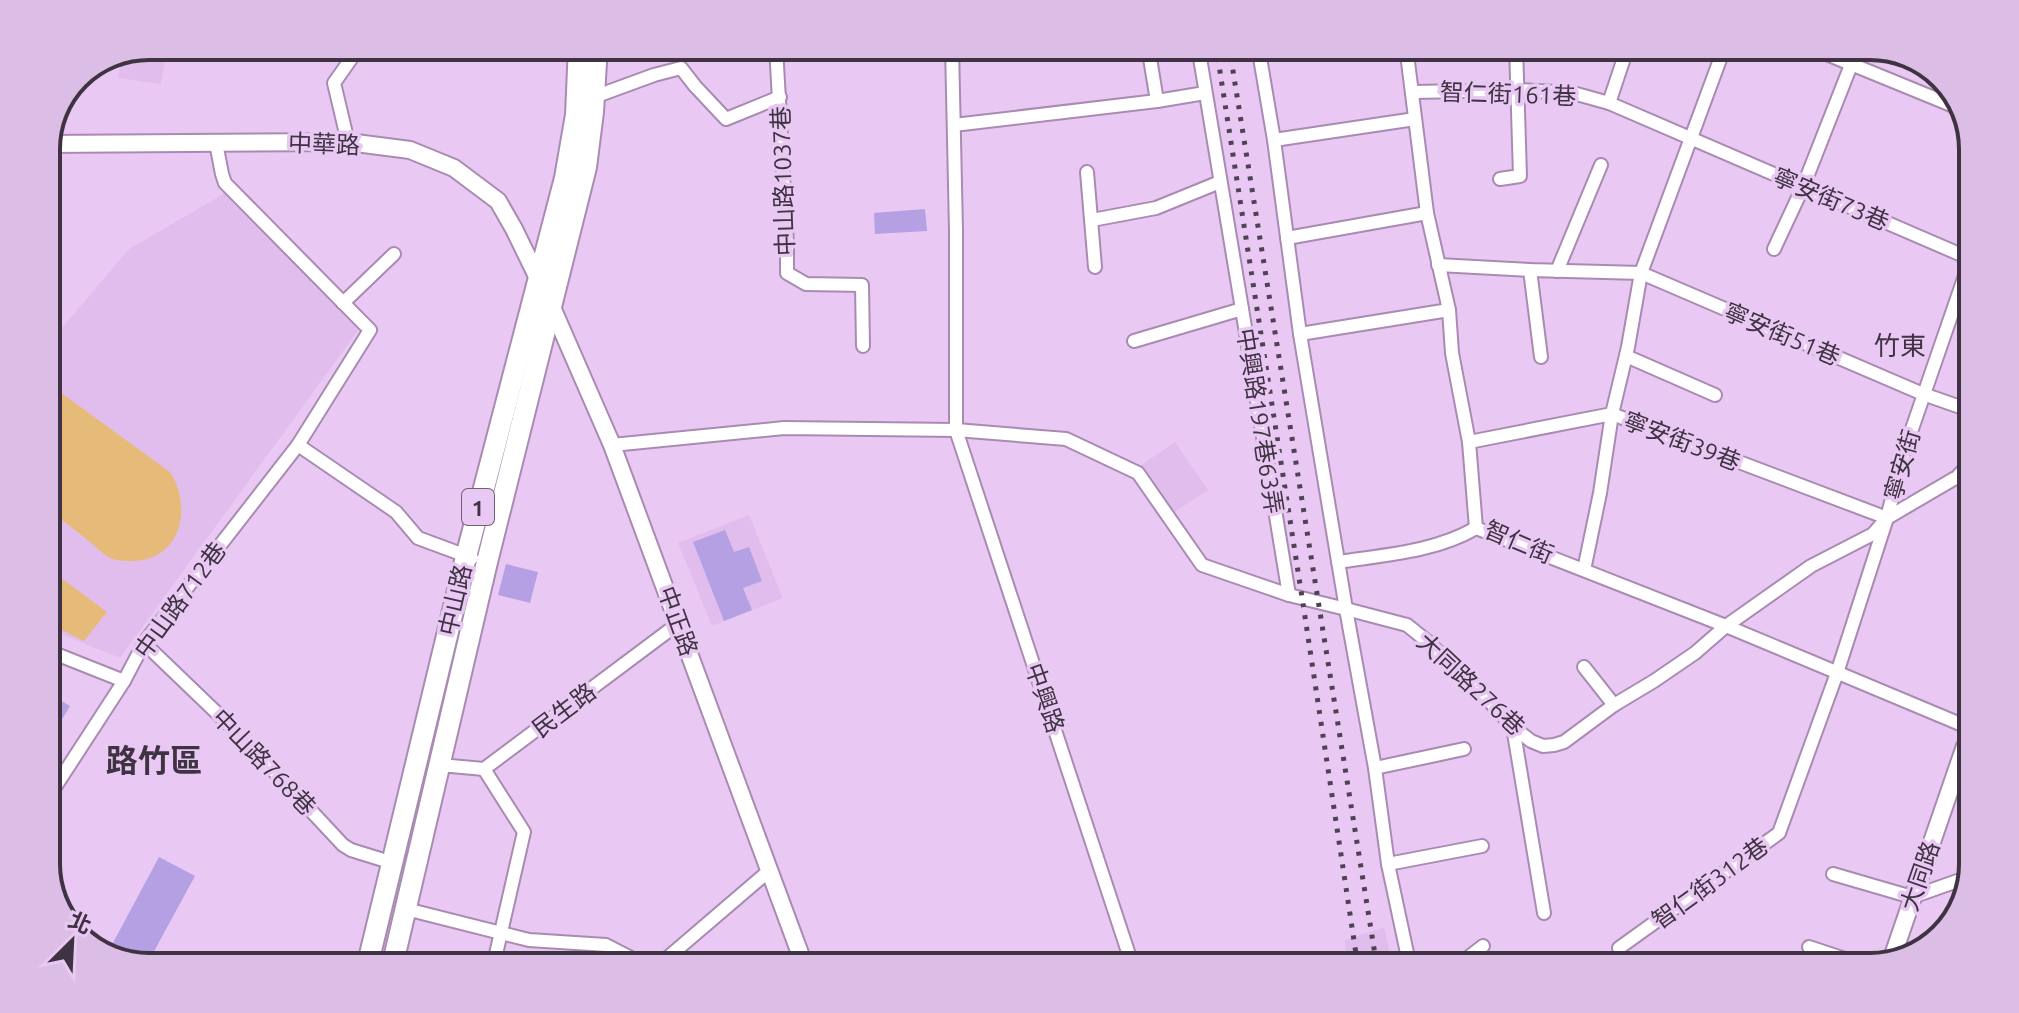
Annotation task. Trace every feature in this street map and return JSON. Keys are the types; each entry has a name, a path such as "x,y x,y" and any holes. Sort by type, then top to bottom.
{"main road":[{"name":"中山路","path":"370,953 466,557 565,178 576,115 578,60"},
{"name":"中山路","path":"395,953 487,562 586,167 596,60"}],"street":[{"path":"348,142 334,83 350,60"},
{"name":"中山路1037巷","path":"777,60 787,273 806,284 862,285 863,346"},
{"name":"中興路","path":"952,60 956,430 1128,953"},
{"path":"1150,60 1157,101"},
{"path":"1200,60 1242,309"},
{"path":"1260,60 1300,334 1375,768 1388,864 1407,953"},
{"name":"智仁街","path":"1408,60 1427,213 1449,310 1452,353 1469,442 1476,528 1726,626 1959,724"},
{"path":"1500,179 1520,176 1516,60"},
{"path":"1609,103 1623,60"},
{"name":"寧安街39巷","path":"1720,60 1641,273 1612,414 1887,518"},
{"path":"1839,60 1946,103"},
{"path":"1774,249 1803,187 1851,65"},
{"path":"594,97 681,68 726,119 780,97"},
{"name":"智仁街161巷","path":"1413,92 1517,90 1573,93 1609,103 1692,139"},
{"path":"954,125 1205,93"},
{"path":"1274,140 1415,119"},
{"name":"寧安街73巷","path":"1692,139 1959,253"},
{"name":"中華路","path":"60,144 348,142 410,150 454,168 498,201 538,280"},
{"path":"216,143 225,183 343,303 394,254"},
{"path":"1557,271 1601,165"},
{"path":"1087,172 1095,267"},
{"path":"1092,220 1156,208 1220,182"},
{"path":"1287,238 1427,213"},
{"path":"1438,265 1641,273"},
{"path":"1530,270 1541,357"},
{"name":"寧安街51巷","path":"1641,273 1959,407"},
{"name":"中正路","path":"538,280 612,445 800,953"},
{"name":"寧安街","path":"1837,673 1887,518 1903,455 1959,292"},
{"name":"中山路712巷","path":"60,779 124,681 144,643 298,445 370,330 343,303"},
{"name":"中興路197巷63弄","path":"1134,341 1242,309 1289,595"},
{"path":"1300,334 1449,310"},
{"path":"1626,356 1715,395"},
{"path":"1469,442 1612,414 1584,570"},
{"path":"612,445 784,428 956,430"},
{"name":"大同路276巷","path":"956,430 1066,439 1138,473 1202,565 1289,595 1407,625 1513,727 1543,746 1564,742 1614,705 1695,653 1726,626 1811,566 1873,534 1887,518 1959,475"},
{"path":"298,445 396,512 418,538 487,562"},
{"path":"1338,562 1429,547 1463,536 1476,528"},
{"name":"民生路","path":"484,769 679,623"},
{"name":"中山路768巷","path":"144,643 244,739 343,845 393,863"},
{"path":"60,656 124,681"},
{"path":"1584,667 1614,705"},
{"name":"智仁街312巷","path":"1619,948 1779,833 1837,673"},
{"path":"1513,727 1544,913"},
{"path":"1375,768 1464,749"},
{"name":"大同路","path":"1895,949 1959,763"},
{"path":"440,765 484,769 524,832 496,953"},
{"path":"1388,864 1482,846"},
{"path":"673,953 770,870"},
{"path":"1833,874 1912,897 1957,881"},
{"path":"406,909 529,940 606,945 622,953"},
{"path":"1474,953 1483,946"},
{"path":"1809,947 1827,953"}],"shaded area":[{"path":"165,60 161,84 118,78 121,65"},
{"path":"227,192 359,329 120,658 60,634 60,330 129,249"},
{"path":"60,392 170,472 181,500 178,529 172,541 163,551 150,558 134,561 112,559 60,519"},
{"path":"1175,442 1208,490 1173,513 1140,466"},
{"path":"749,515 783,598 712,626 678,543"},
{"path":"60,577 107,612 84,641 60,629"},
{"path":"1384,927 1390,953 1345,953 1345,940"}],"building":[{"path":"925,209 927,231 875,234 874,213"},
{"path":"725,530 734,552 749,547 762,581 743,588 752,610 724,621 693,542"},
{"path":"506,564 538,572 530,603 498,595"},
{"path":"60,700 70,706 60,723"},
{"path":"159,857 195,876 153,953 112,945"}],"railway":[{"path":"1218,60 1356,953"},
{"path":"1231,60 1375,953"}],"district":[{"name":"竹東","path":"1900,345"},
{"name":"路竹區","path":"154,760"}]}
